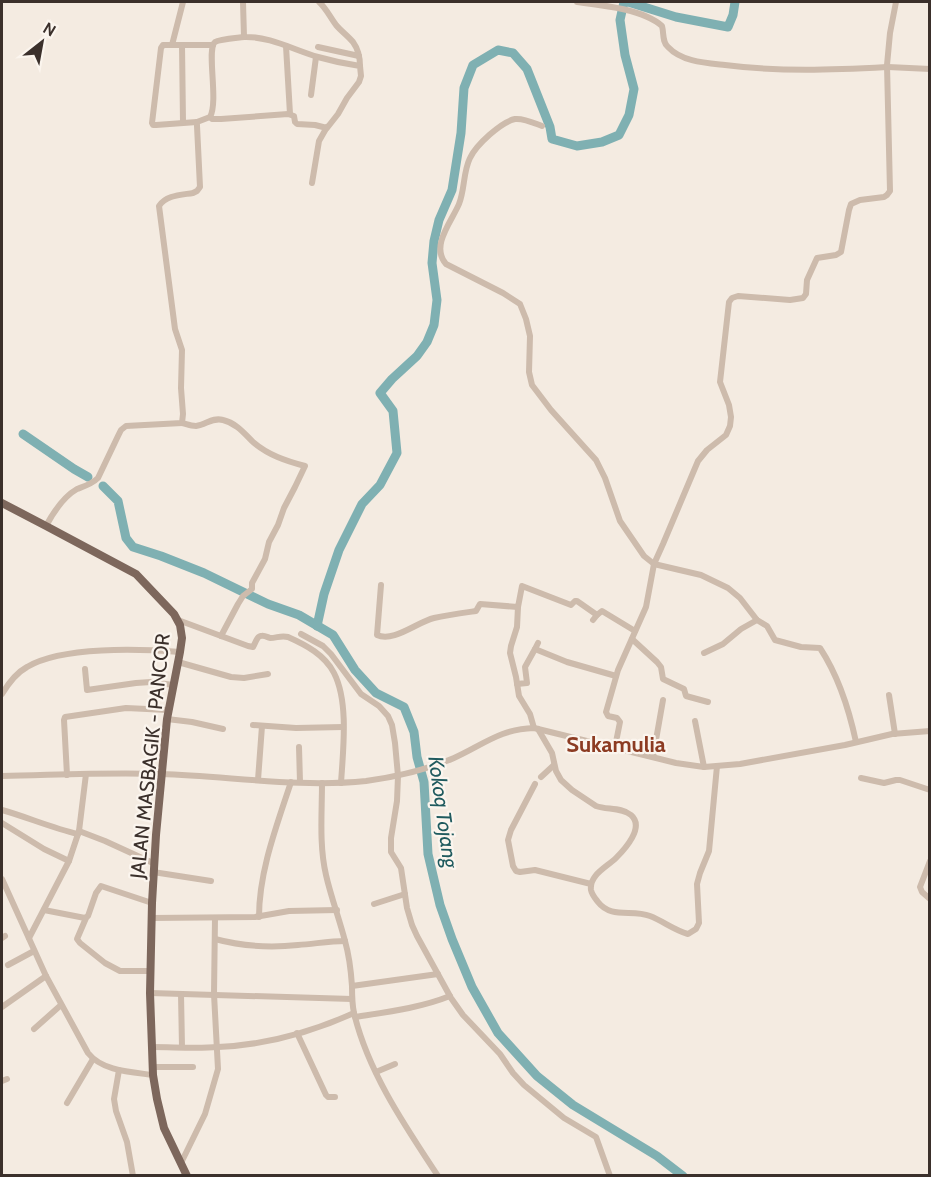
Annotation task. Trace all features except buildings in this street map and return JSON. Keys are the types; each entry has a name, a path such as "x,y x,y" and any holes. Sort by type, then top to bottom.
{"main road":[{"name":"JALAN MASBAGIK - PANCOR","path":"2,503 136,574 178,620 182,632 168,710 153,863 150,993 153,1071 157,1099 164,1128 187,1176"}],"street":[{"path":"172,45 183,2"},
{"path":"243,2 244,37"},
{"path":"312,183 319,141 361,76 359,56 352,41 333,21 326,8 318,2"},
{"path":"577,2 618,8 653,20 661,24 664,42 675,53 700,62 782,70 888,67 930,69"},
{"path":"615,747 620,722 608,716 606,712 623,656 646,607 654,564 698,460 726,435 730,426 729,405 720,382 729,302 734,296 796,300 805,297 807,280 817,258 841,252 851,204 860,200 884,197 890,190 888,67 890,33 896,2"},
{"path":"327,128 297,124 294,116 290,114 221,119 210,117 197,122 152,124 161,48 163,45 213,45 222,40 244,37 286,46 316,57 360,66"},
{"path":"182,45 183,122"},
{"path":"210,117 214,106 213,45"},
{"path":"286,46 290,114"},
{"path":"318,47 359,56"},
{"path":"311,95 316,57"},
{"path":"542,126 525,120 514,120 498,128 478,146 470,159 460,202 444,233 441,248 442,259 446,264 503,292 520,304 530,336 529,372 532,385 596,460 623,527 644,556 654,564 701,575 728,588 740,598 757,620 767,626 778,641 821,649 846,702 856,742"},
{"path":"182,423 182,350 175,328 159,206 166,199 197,192 200,188 197,122"},
{"path":"46,526 66,497 98,478 121,430 126,426 182,423 196,426 212,420 224,420 239,428 252,441 270,453 302,465 269,542 265,559 252,583 252,589 238,604 220,636"},
{"path":"381,585 377,635 383,638 425,621 476,611 480,604 518,607"},
{"path":"635,632 602,611 595,617 578,601 571,605 524,585 518,607 517,627 510,649 520,699 536,729 549,747 561,780 582,797 601,808 629,814 636,820 636,830 623,850 597,874 591,884 592,894 602,907 616,913 647,915 688,934 696,929 699,924 698,884 709,851 717,766"},
{"path":"178,620 253,647 258,637 273,638 282,635 305,645 324,659 335,674 343,707 341,783"},
{"path":"704,654 723,644 741,629 757,620"},
{"path":"301,634 323,646 361,694 379,706 392,725 398,776 391,852 401,868 402,894 412,925 450,996 463,1015 500,1054 524,1085 564,1118 596,1137 610,1176"},
{"path":"632,639 661,667 663,679 684,689 686,696 708,702"},
{"path":"518,684 527,683 525,667 536,646 567,662 616,676"},
{"path":"2,694 24,669 34,663 59,656 102,651 180,652"},
{"path":"178,662 231,677 244,678 268,674"},
{"path":"85,669 87,690 151,682 173,685"},
{"path":"889,695 894,734"},
{"path":"653,757 663,700"},
{"path":"68,775 65,717 126,708 168,710"},
{"path":"167,719 223,729"},
{"path":"695,721 704,766"},
{"path":"253,725 296,728 343,727"},
{"path":"258,780 262,726"},
{"path":"2,776 161,774 341,783 398,776 432,766 462,754 502,733 521,729 536,729 676,763 717,766 740,764 894,734 929,733"},
{"path":"299,747 300,782"},
{"path":"541,777 554,765"},
{"path":"29,938 69,861 78,833 86,774"},
{"path":"861,778 884,783 900,780 930,790"},
{"path":"259,917 266,866 291,782"},
{"path":"322,783 323,859 350,963 354,1015 380,1083 438,1176"},
{"path":"535,784 508,840 513,866 516,871 520,872 535,870 591,884"},
{"path":"2,810 56,829 105,841 153,863"},
{"path":"2,823 44,849 69,861"},
{"path":"930,861 920,887 930,899"},
{"path":"153,872 211,881"},
{"path":"2,883 46,976 85,1049 93,1059 119,1070 153,1071 192,1066"},
{"path":"150,971 120,970 105,963 77,939 100,886 152,903"},
{"path":"374,904 402,894"},
{"path":"44,910 86,918"},
{"path":"152,918 259,917 289,911 337,910"},
{"path":"181,1163 207,1107 216,1076 218,1047 214,994 215,918"},
{"path":"214,939 241,944 278,946 345,940"},
{"path":"8,966 34,951"},
{"path":"352,986 438,974"},
{"path":"2,1007 46,976"},
{"path":"150,993 352,999"},
{"path":"181,994 182,1047"},
{"path":"152,1047 218,1047 267,1040 354,1015 423,1005 450,996"},
{"path":"34,1029 61,1005"},
{"path":"297,1033 326,1095 335,1097"},
{"path":"67,1102 93,1059"},
{"path":"376,1072 395,1065"},
{"path":"119,1070 114,1099 127,1142 133,1176"}],"waterway":[{"path":"317,626 324,594 339,550 362,504 380,485 397,453 393,411 380,393 417,356 427,342 434,325 437,300 432,263 434,241 439,220 452,190 461,133 464,88 473,65 498,50 513,53 527,69 550,127 552,139 577,146 602,142 619,135 629,115 634,89 625,55 620,20 624,2"},
{"path":"628,2 676,17 728,27 735,2"},
{"name":"Kokoq Tojang","path":"23,434 88,477"},
{"name":"Kokoq Tojang","path":"103,486 118,501 126,538 133,547 204,573 268,604 299,615 333,635 355,670 376,693 404,707 414,732 417,757 424,782 428,854 440,905 472,987 498,1033 537,1076 573,1105 657,1156 683,1176"}],"district":[{"name":"Sukamulia","path":"616,744"}]}
